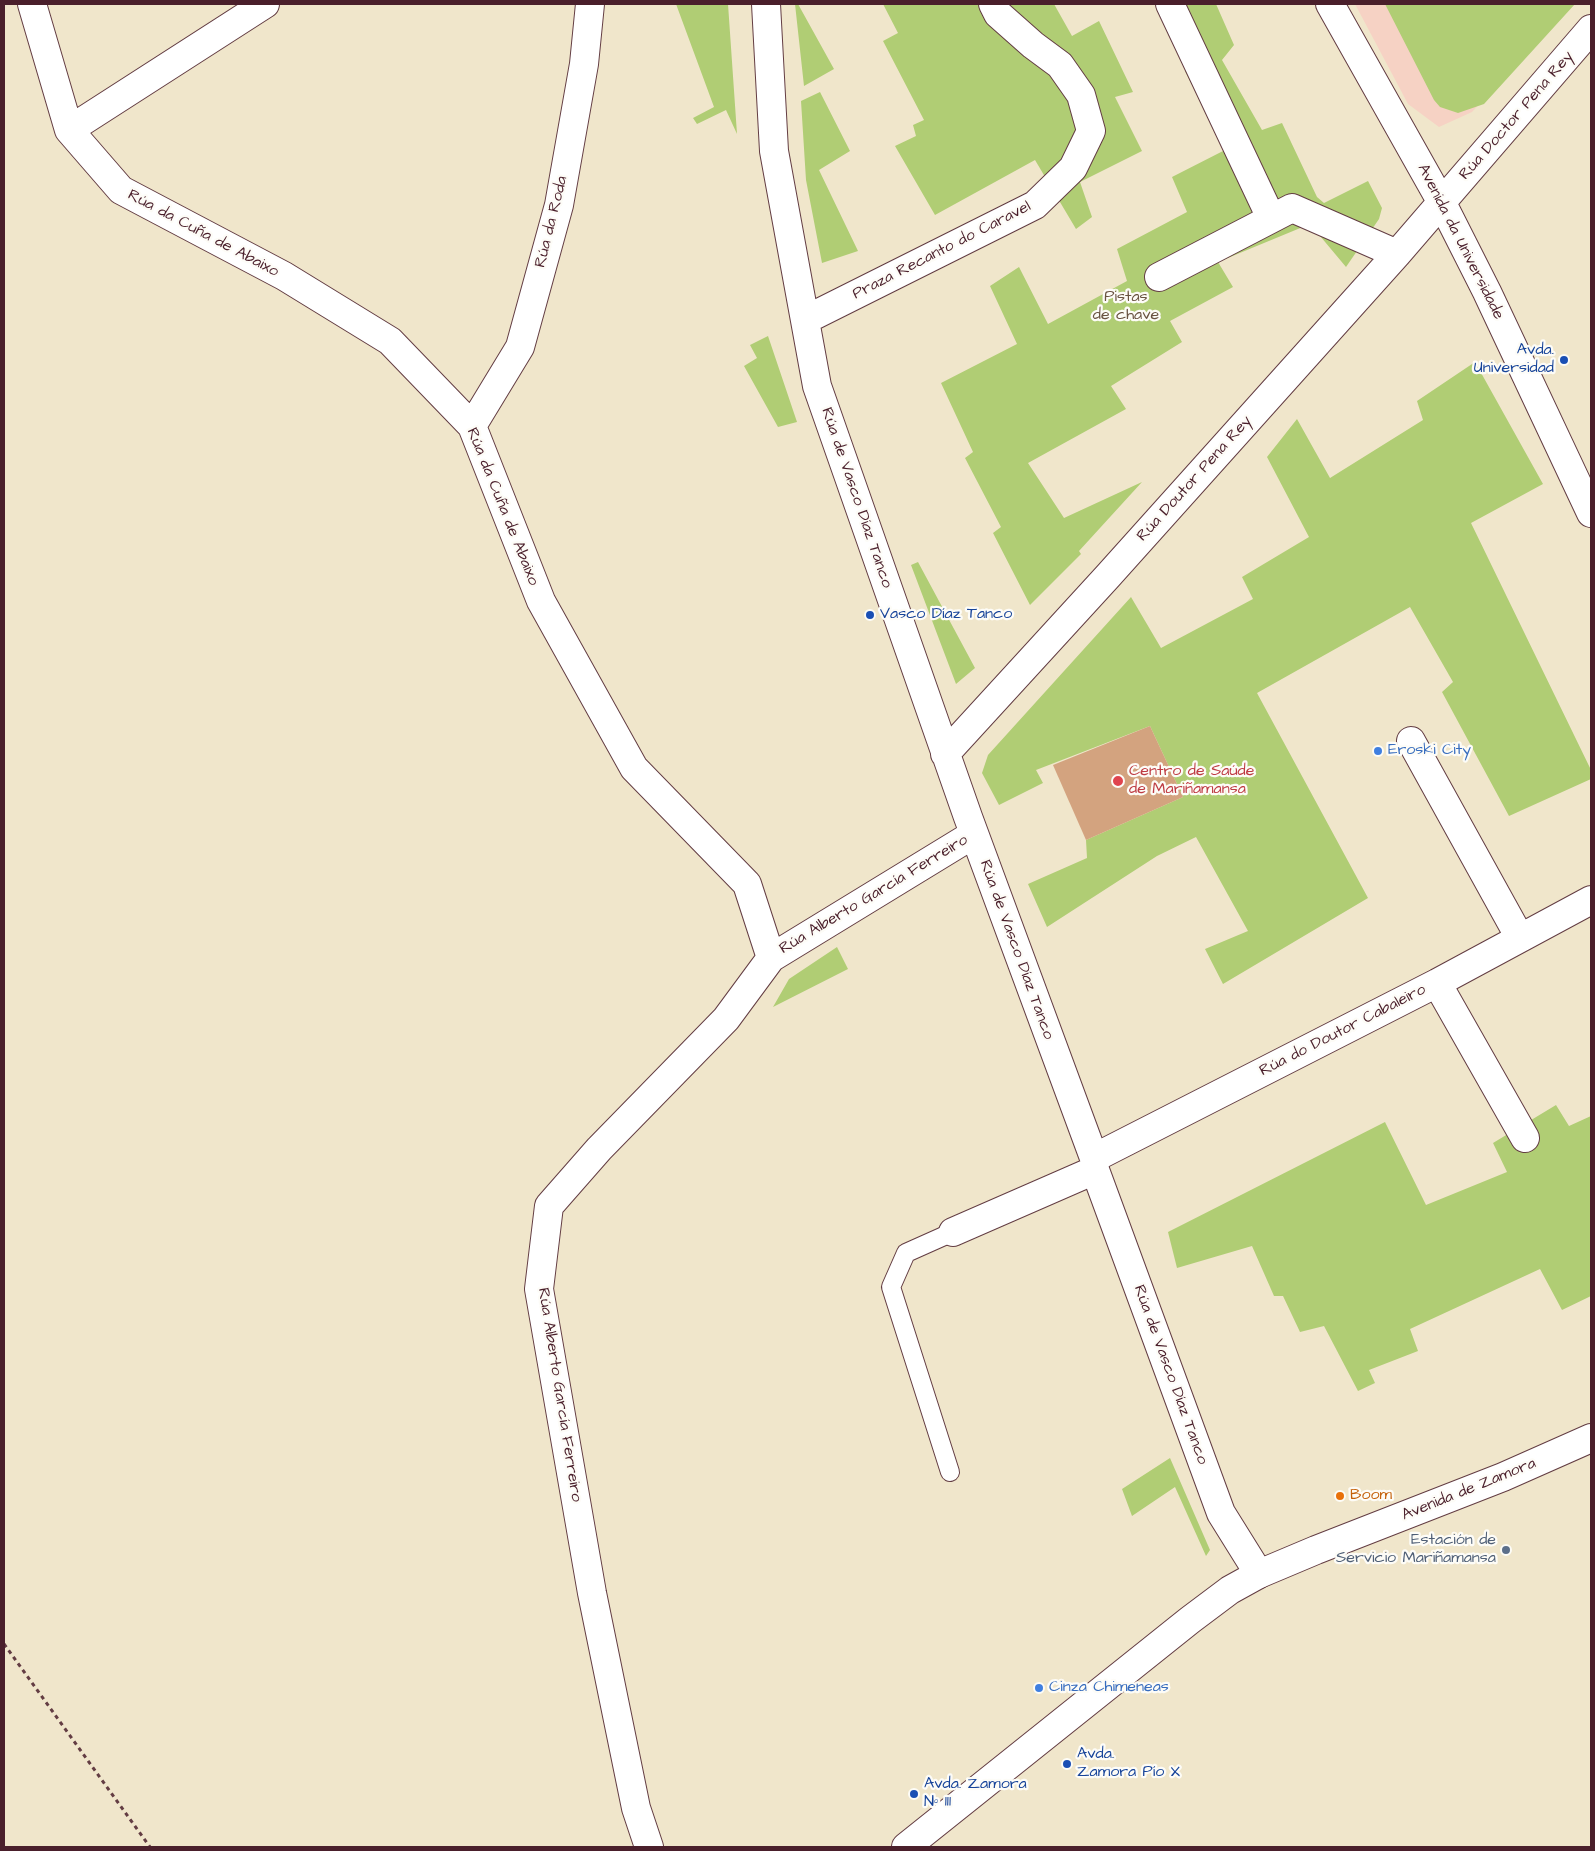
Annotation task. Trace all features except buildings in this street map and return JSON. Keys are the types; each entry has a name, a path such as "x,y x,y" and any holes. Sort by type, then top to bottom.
{"street":[{"name":"Rúa da Cuña de Abaixo","path":"32,4 69,130 121,190 284,276 390,342 472,426 541,601 634,768 747,884 770,958"},
{"path":"69,130 265,4"},
{"name":"Rúa da Roda","path":"472,426 520,347 559,205 584,64 590,4"},
{"name":"Rúa de Vasco Díaz Tanco","path":"766,4 774,151 817,386 945,754 1221,1514 1259,1574"},
{"name":"Praza Recanto do Caravel","path":"805,320 1035,205 1073,168 1091,131 1081,95 1060,65 1033,45 998,14 993,4"},
{"path":"1170,4 1271,218"},
{"name":"Avenida da Universidade","path":"1330,4 1442,203 1487,292 1591,513"},
{"name":"Rúa Doctor Pena Rey","path":"1442,203 1591,30"},
{"name":"Rúa Doutor Pena Rey","path":"945,754 1108,576 1442,203"},
{"path":"1159,277 1292,208 1397,254"},
{"path":"1411,741 1520,938"},
{"name":"Rúa Alberto García Ferreiro","path":"649,1847 636,1808 592,1594 539,1289 549,1206 599,1149 726,1019 770,958 974,834"},
{"name":"Rúa do Doutor Cabaleiro","path":"1094,1164 1591,900"},
{"path":"1437,983 1525,1138"},
{"path":"953,1232 1094,1164"},
{"name":"Avenida de Zamora","path":"906,1847 1230,1590 1259,1574 1316,1550 1503,1477 1591,1438"}],"lane":[{"path":"950,1472 891,1287 906,1253 953,1232"}],"path":[{"path":"4,1644 150,1847"}],"shaded area":[{"path":"1355,4 1570,4 1472,112 1439,127 1408,104"}],"green space":[{"path":"676,4 728,4 737,134 726,110 697,124 693,118 714,107"},
{"path":"795,4 798,4 834,69 804,86"},
{"path":"883,4 1054,4 1072,36 1099,21 1133,92 1115,97 1142,151 1080,182 1092,217 1076,229 1035,160 935,215 895,146 916,136 913,125 924,120 883,41 898,33"},
{"name":"Pistas de chave","path":"1179,4 1216,4 1234,45 1222,60 1262,130 1282,123 1317,197 1324,203 1368,181 1382,208 1379,219 1346,267 1310,224 1218,262 1233,287 1170,321 1182,342 1111,386 1126,409 1028,463 1064,518 1142,482 1079,551 1081,554 1030,605 993,533 1001,527 965,458 973,452 941,383 1017,344 990,286 1019,267 1048,324 1127,281 1117,249 1187,212 1172,177 1225,150 1185,71 1204,54"},
{"path":"1385,4 1575,4 1484,104 1458,113 1440,107 1434,100"},
{"path":"820,92 850,151 819,170 858,251 822,263 806,180 801,101"},
{"path":"768,336 797,422 778,427 744,366 757,358 750,345"},
{"path":"1475,362 1543,484 1471,523 1591,770 1591,779 1509,816 1442,692 1453,682 1410,607 1257,693 1368,898 1223,984 1205,949 1248,931 1196,837 1157,856 1047,927 1028,884 1087,858 1086,840 1183,797 1150,726 1036,770 1043,783 999,805 982,773 988,755 1131,597 1161,648 1253,599 1242,577 1309,537 1267,457 1297,419 1330,478 1423,420 1417,401"},
{"path":"918,562 975,668 956,684 911,565"},
{"path":"837,947 848,969 773,1007 789,979"},
{"path":"1556,1105 1569,1126 1591,1116 1591,1296 1562,1310 1540,1269 1410,1329 1418,1351 1369,1370 1375,1383 1358,1391 1324,1326 1300,1332 1283,1296 1274,1296 1252,1246 1177,1268 1168,1232 1385,1122 1426,1205 1507,1172 1493,1143"},
{"path":"1170,1458 1210,1550 1206,1556 1175,1487 1132,1516 1122,1489"}],"place":[{"name":"Avda. Universidad","path":"1564,360"},
{"name":"Vasco Díaz Tanco","path":"870,615"},
{"name":"Eroski City","path":"1378,751"},
{"name":"Centro de Saúde de Mariñamansa","path":"1118,781"},
{"name":"Boom","path":"1340,1496"},
{"name":"Estación de Servicio Mariñamansa","path":"1506,1550"},
{"name":"Cinza Chimeneas","path":"1039,1688"},
{"name":"Avda. Zamora Pío X","path":"1067,1764"},
{"name":"Avda. Zamora Nº 111","path":"914,1794"}]}
